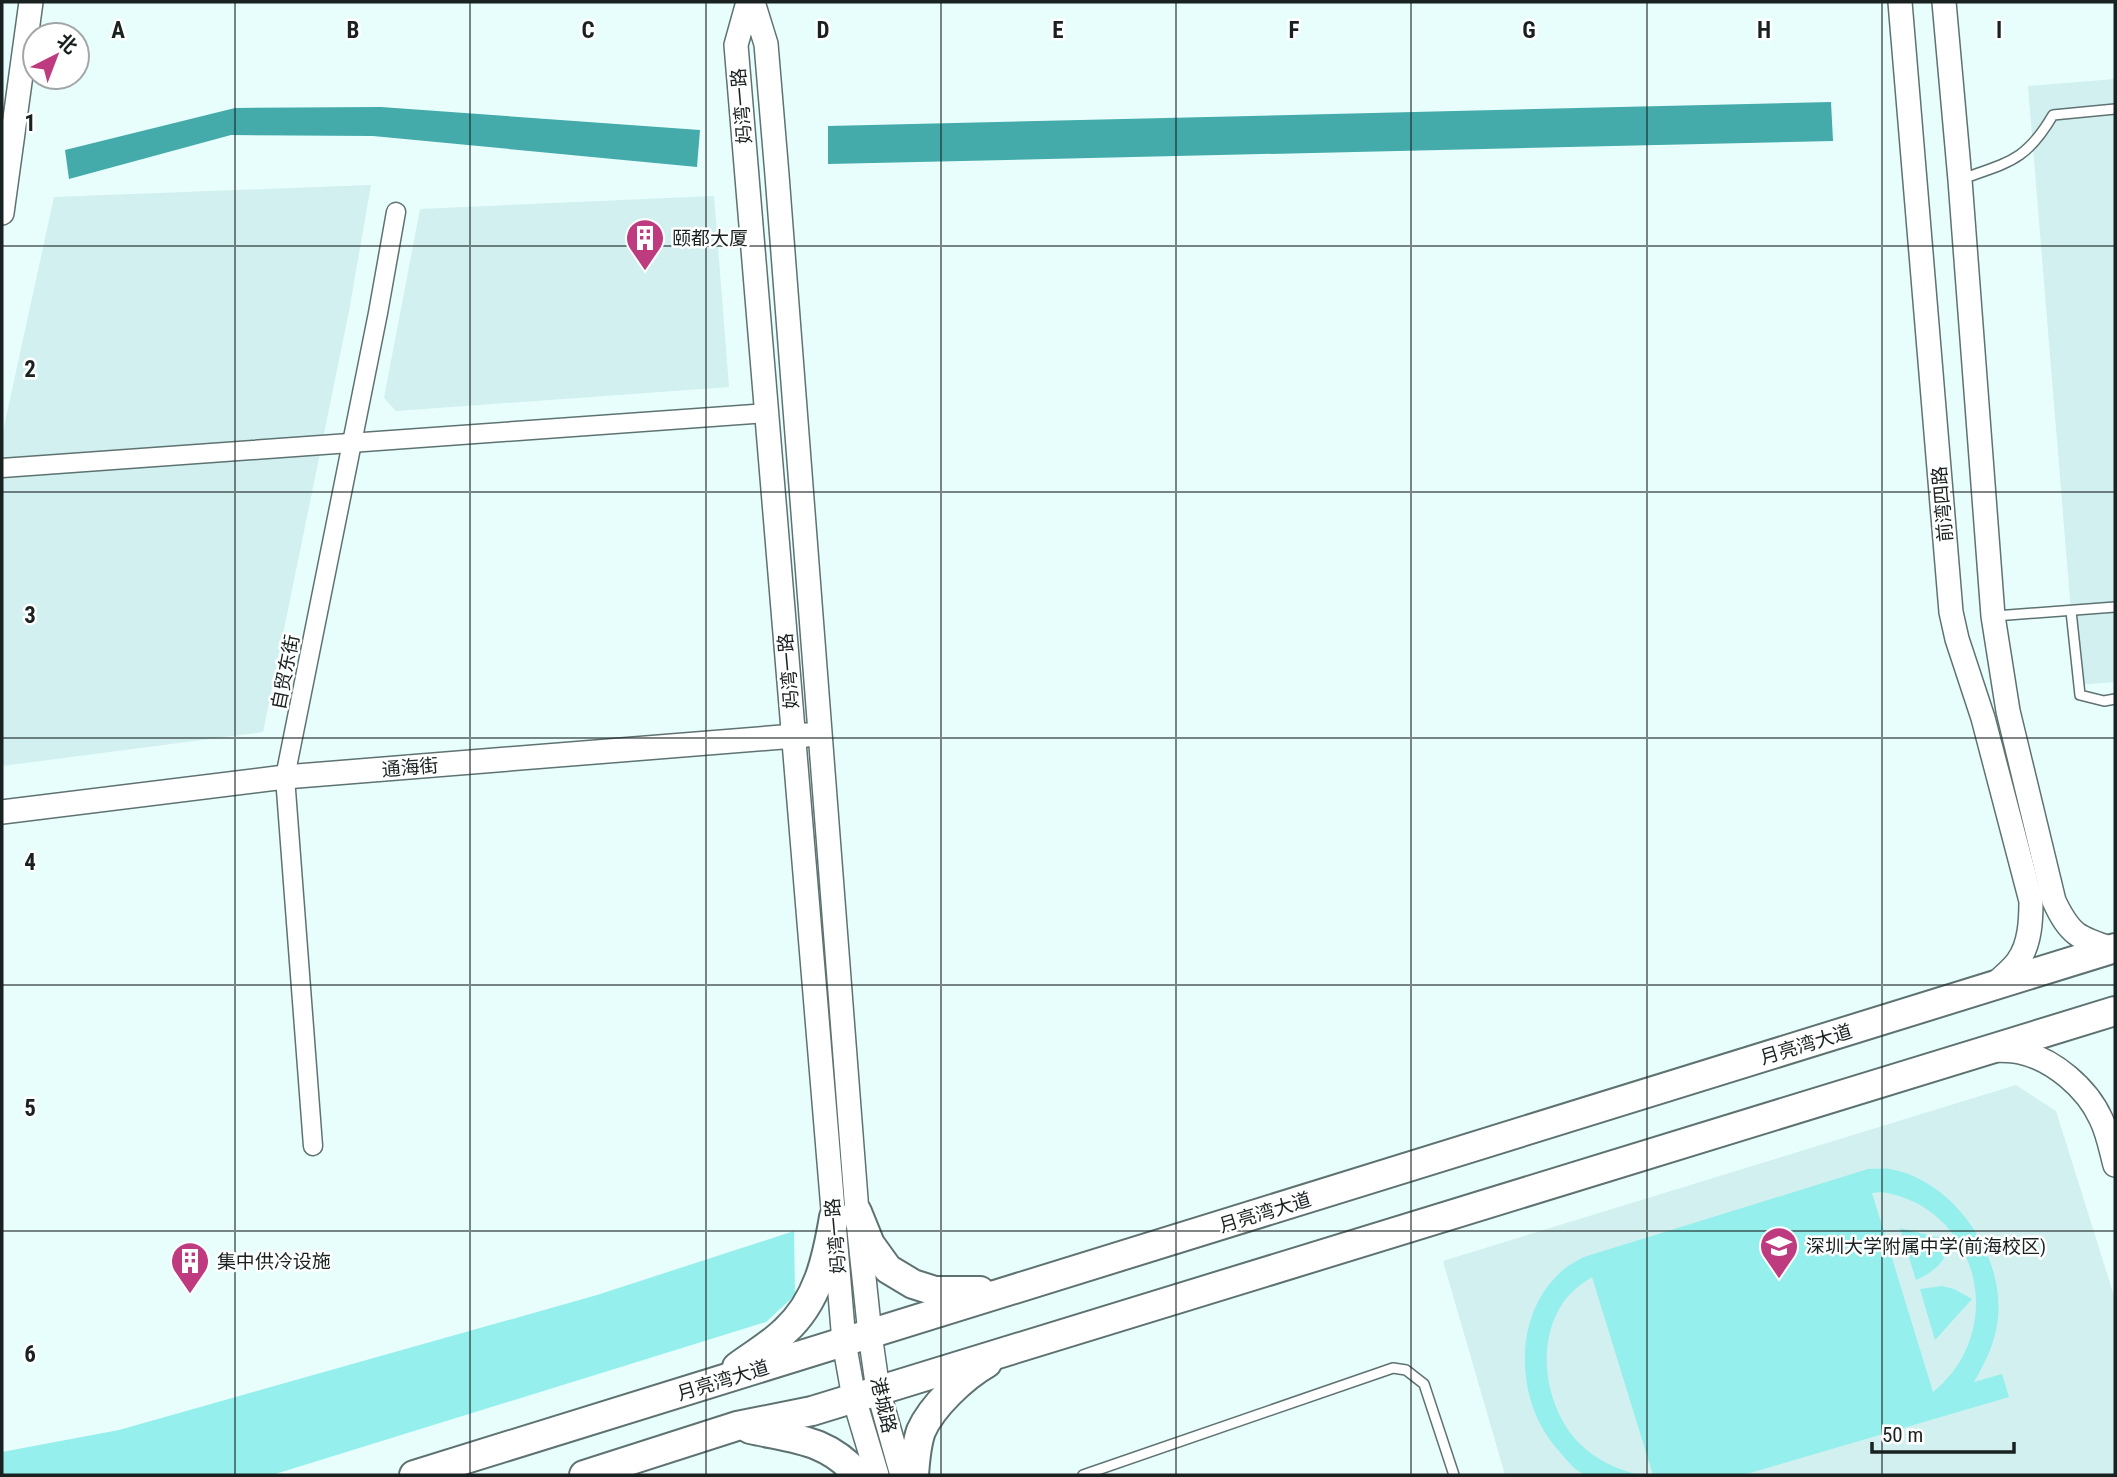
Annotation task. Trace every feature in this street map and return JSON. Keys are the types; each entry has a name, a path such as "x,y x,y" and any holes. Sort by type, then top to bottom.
{"main road":[{"name":"月亮湾大道","path":"414,1475 2114,948"},
{"path":"584,1475 737,1426 812,1411 2115,1012"},
{"path":"700,1387 736,1367 786,1331 802,1312 814,1291 845,1215 888,1269 913,1284 935,1291 1014,1290"},
{"path":"914,1475 921,1431 934,1410 956,1387 983,1366 1022,1346"},
{"path":"737,1426 827,1448 848,1463 858,1475"},
{"path":"642,1475 679,1459 711,1436"}],"street":[{"path":"2,213 31,2"},
{"name":"妈湾一路","path":"748,2 736,45 794,736 857,1338"},
{"name":"妈湾一路","path":"753,2 767,54 819,734 845,1215"},
{"name":"前湾四路","path":"1900,2 1951,612 1956,639 1983,718 2031,901 2027,942 2018,961 1994,986"},
{"path":"1944,2 1993,616 2008,711 2054,901 2063,921 2083,940 2114,948"},
{"name":"自贸东街","path":"313,1146 285,777 396,212"},
{"path":"2,468 767,413"},
{"name":"通海街","path":"2,812 285,777 819,734"},
{"path":"1990,1049 2020,1052 2047,1062 2072,1080 2091,1100 2102,1120 2115,1165"},
{"name":"港城路","path":"857,1338 877,1475"},
{"name":"港城路","path":"866,1394 902,1475"}],"lane":[{"path":"1960,180 2022,156 2041,135 2053,115 2115,109"},
{"path":"1993,616 2115,607"},
{"path":"2071,611 2080,695 2104,701 2115,699"},
{"path":"1083,1475 1393,1368 1406,1370 1424,1384 1454,1475"}],"shaded area":[{"path":"2115,79 2115,682 2077,685 2028,86"},
{"path":"1831,102 1833,141 828,164 828,126"},
{"path":"381,107 700,130 697,167 373,136 231,135 69,179 65,150 235,108"},
{"path":"371,185 349,311 263,732 2,766 2,436 54,197"},
{"path":"714,196 729,387 396,411 384,398 420,209"},
{"name":"深圳大学附属中学(前海校区)","path":"2016,1085 2056,1111 2115,1299 2115,1475 1505,1475 1443,1261"},
{"path":"1868,1169 1890,1169 1913,1176 1934,1188 1953,1204 1983,1245 1993,1269 1998,1293 1998,1317 1990,1351 1974,1382 2002,1374 2009,1397 1743,1475 1653,1475 1592,1277 1570,1294 1558,1310 1551,1329 1547,1370 1551,1390 1557,1410 1579,1443 1607,1464 1641,1475 1583,1474 1568,1462 1544,1432 1527,1385 1525,1360 1527,1335 1534,1311 1545,1289 1564,1269 1584,1257","holes":["1881,1192 1914,1202 1941,1220 1960,1245 1972,1274 1976,1305 1971,1337 1957,1366 1933,1392 1872,1193"]},
{"path":"1900,1228 1952,1241 1939,1265 1916,1280"},
{"path":"794,1231 795,1295 766,1322 272,1475 2,1475 2,1452 119,1430 597,1295"},
{"path":"1942,1286 1972,1299 1935,1340 1920,1289"}],"place":[{"name":"颐都大厦","path":"645,272"},
{"name":"深圳大学附属中学(前海校区)","path":"1779,1280"},
{"name":"集中供冷设施","path":"190,1295"}]}
